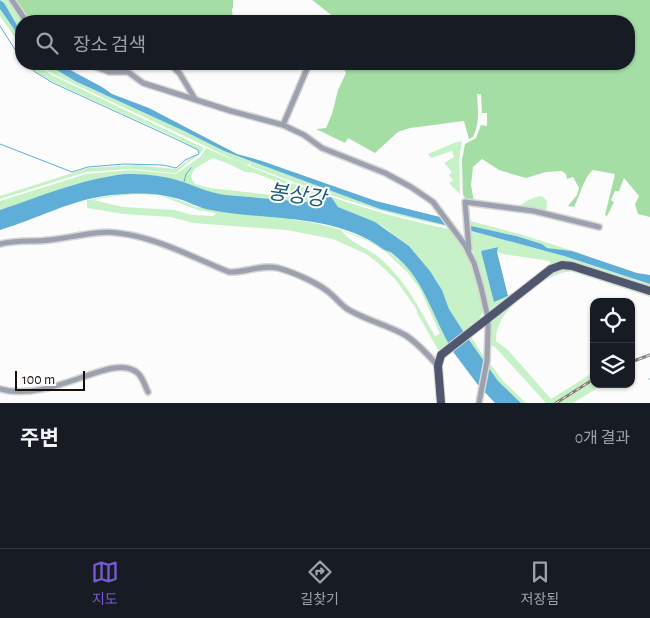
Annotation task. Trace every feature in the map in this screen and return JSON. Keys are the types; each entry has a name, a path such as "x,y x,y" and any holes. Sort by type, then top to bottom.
{"main road":[{"path":"441,403 438,366 443,353 548,271 562,265 572,266 650,291"}],"street":[{"path":"12,0 22,15"},
{"path":"104,70 109,72 128,72 142,83 231,111 283,124 304,135 322,148 385,173 433,202 455,229 470,254"},
{"path":"176,70 195,99"},
{"path":"283,124 306,70"},
{"path":"479,403 488,361 488,318 482,287 470,254 466,229 465,202 534,211 600,227"},
{"path":"0,244 97,233 117,233 161,244 229,272 237,273 261,267 276,268 296,274 331,294 341,305 351,311 403,334 414,341 438,366"},
{"path":"59,392 110,370 125,368 131,368 141,376 148,392"},
{"path":"0,389 14,395 34,397"}],"green space":[{"path":"1,0 10,0 20,15 15,15 15,22"},
{"path":"14,0 233,0 232,15 24,15"},
{"path":"312,0 650,0 650,217 638,214 635,204 639,196 624,178 619,191 615,191 611,200 614,202 607,216 605,215 615,174 593,170 585,182 574,207 568,206 577,195 579,188 573,177 567,179 566,174 562,171 546,172 526,178 499,170 482,159 473,167 471,185 474,202 467,201 463,195 462,160 465,144 476,138 481,125 487,126 487,113 482,113 481,94 477,94 477,126 473,137 469,139 464,121 410,128 398,132 375,153 348,138 345,143 316,129 326,128 332,114 338,90 346,73 344,70 635,70 635,15 331,15"},
{"path":"0,9 15,30 15,37 0,16"},
{"path":"33,70 45,70 204,148 200,154 198,150 179,139"},
{"path":"47,70 57,70 75,81 224,151 380,209 451,227 425,222 350,201 251,166 250,163 248,165 239,162"},
{"path":"462,141 459,161 460,194 449,183 453,180 449,175 452,172 444,163 454,157 452,151 431,158 428,154"},
{"path":"206,148 328,196 390,215 453,230 475,272 479,284 483,307 480,319 465,334 449,309 442,290 430,271 409,246 382,226 338,207 332,198 327,196 324,202 319,203 226,195 211,193 178,180 125,174 69,186 0,210 0,201 86,174 131,170 176,174 200,157","holes":["213,158 245,172 254,173 290,186 288,197 210,188 195,184 191,177 194,169"]},
{"path":"199,155 176,173 131,169 86,172 0,199 0,196 88,168 137,165 176,169 186,161"},
{"path":"136,193 158,195 137,194 93,200 123,207 175,210 192,215 214,216 216,213 198,210 160,195 174,198 196,207 328,226 341,230 349,238 376,255 390,267 411,295 435,336 440,334 420,289 408,273 386,252 368,241 342,230 365,239 383,248 399,259 413,274 428,299 450,346 440,353 417,310 396,280 377,262 366,254 333,239 287,230 193,223 171,217 123,214 87,208 87,200"},
{"path":"542,196 547,201 546,212 519,208 523,203"},
{"path":"467,220 593,257 572,251 547,248 542,244 516,236 467,225"},
{"path":"468,230 564,256 650,284 650,289 563,263 491,312","holes":["497,247 497,252 549,261 551,265 506,297 481,251"]},
{"path":"561,268 573,270 650,294 650,297 573,272 565,272 555,275 534,288 507,311 502,318 496,335 496,341 508,350 551,399 590,375 590,380 554,403 546,403 495,347 490,345 490,320 551,272"},
{"path":"470,335 503,381 526,403 521,403 498,381 467,337"},
{"path":"590,384 590,388 597,388 573,403 559,403"}],"water":[{"path":"0,0 4,3 15,22 15,30 0,9"},
{"path":"57,70 70,70 112,94 149,108 237,154 376,201 444,218 449,226 380,209 224,151 75,81"},
{"path":"125,174 170,178 213,193 226,195 319,203 324,202 327,196 332,198 338,207 375,222 409,246 430,271 442,290 449,309 465,334 450,346 420,285 404,263 392,253 364,237 322,224 211,210 167,196 136,193 97,197 0,230 0,210 77,184"},
{"path":"467,225 516,236 542,244 547,248 572,251 637,273 650,275 650,284 564,256 468,230"},
{"path":"498,247 497,252 508,296 494,302 481,251"},
{"path":"467,337 498,381 521,403 495,403 478,385 451,349"}],"waterway":[{"path":"0,26 15,50"},
{"path":"0,144 72,172 88,167 124,164 163,165 176,168 185,160 199,154 198,150 53,83 33,70"},
{"path":"184,182 186,174 191,168"}],"railway":[{"path":"635,361 650,355"},
{"path":"556,403 590,382"}],"water label":[{"name":"봉상강","path":"297,195"}]}
